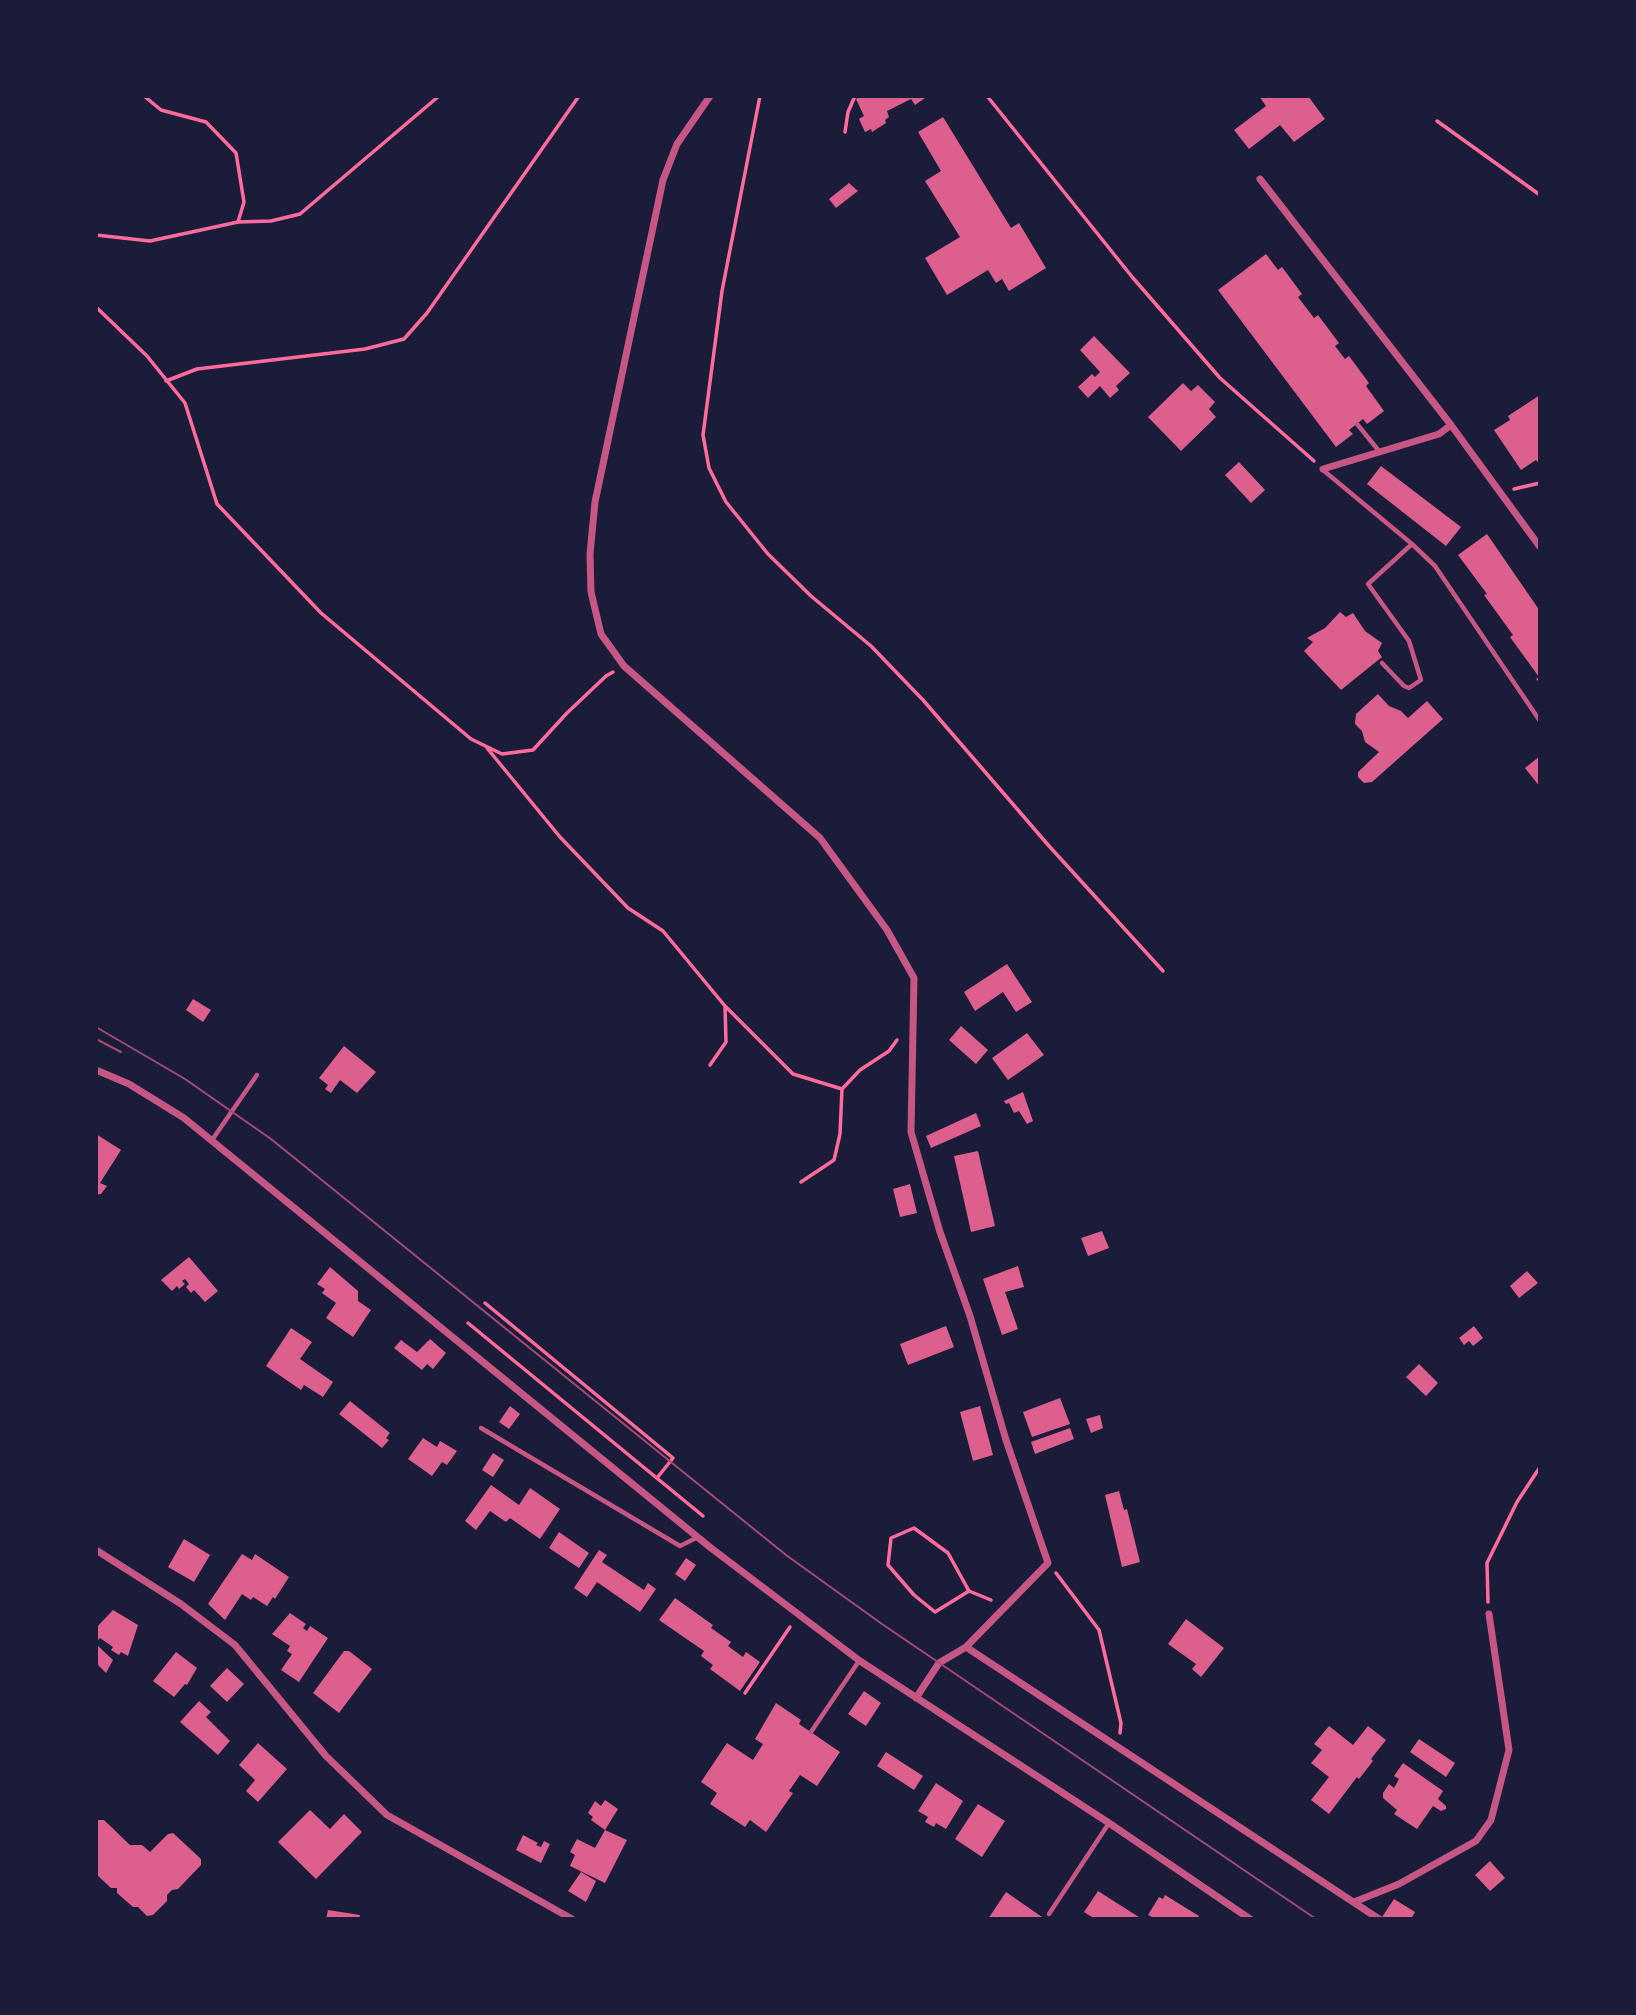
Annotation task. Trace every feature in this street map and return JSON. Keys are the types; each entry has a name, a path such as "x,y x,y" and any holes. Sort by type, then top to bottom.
{"street":[{"path":"710,96 677,144 663,180 595,502 590,554 591,592 601,634 624,666 820,838 887,930 914,978 911,1132 940,1232 970,1316 1006,1440 1048,1563 966,1647 939,1663 916,1698"},
{"path":"1260,179 1451,425 1540,547"},
{"path":"1323,469 1440,433 1451,425"},
{"path":"96,1070 129,1084 184,1118 698,1537 860,1661 1109,1823 1250,1919"},
{"path":"96,1550 181,1604 235,1645 327,1756 387,1815 572,1919"},
{"path":"1354,1902 1399,1884 1476,1841 1491,1820 1509,1750 1489,1614"},
{"path":"966,1647 1379,1919"}],"lane":[{"path":"1357,424 1379,451"},
{"path":"1323,469 1435,566 1540,721"},
{"path":"1382,663 1404,686 1409,688 1421,680 1409,641 1368,584 1412,544"},
{"path":"212,1140 257,1075"},
{"path":"481,1428 680,1545 698,1537"},
{"path":"811,1732 860,1661"},
{"path":"1049,1914 1109,1823"}],"path":[{"path":"144,96 161,110 206,121 236,153 244,202 238,222"},
{"path":"96,235 150,241 238,222 271,221 300,214 439,96"},
{"path":"166,381 197,369 365,349 404,339 427,313 579,96"},
{"path":"760,96 722,291 703,435 709,468 726,502 768,554 811,596 871,646 923,700 1048,846 1163,971"},
{"path":"845,132 848,111 855,96"},
{"path":"987,96 1133,278 1220,378 1323,469"},
{"path":"1437,121 1540,195"},
{"path":"96,307 147,356 185,403 216,505 321,613 471,739 502,754 533,750 606,676 624,666"},
{"path":"485,746 561,837 628,908 663,931 725,1006 793,1074 842,1089"},
{"path":"710,1065 726,1042 725,1006"},
{"path":"801,1182 834,1160 840,1134 842,1089 860,1070 889,1051"},
{"path":"485,1303 673,1458 657,1478"},
{"path":"468,1323 703,1517"},
{"path":"1489,1614 1486,1586 1488,1563 1517,1502 1540,1467"},
{"path":"969,1591 935,1612 914,1595 888,1565 891,1538 914,1528 948,1553 969,1591 1006,1606"},
{"path":"1048,1563 1099,1630 1121,1723 1117,1746"},
{"path":"745,1693 791,1625"}],"building":[{"path":"861,96 928,96 915,105 911,99 887,111 889,117 885,120 886,123 872,132 871,129 865,132 859,119 864,116 856,99"},
{"path":"1259,96 1308,96 1325,119 1294,142 1280,125 1249,149 1234,130 1266,106"},
{"path":"943,117 1011,228 1019,223 1046,268 1009,291 1002,279 996,283 988,270 947,295 925,258 960,237 925,181 941,171 918,132"},
{"path":"849,183 858,191 836,208 829,199"},
{"path":"1266,254 1278,270 1282,267 1302,294 1298,297 1314,318 1318,315 1339,343 1335,346 1345,359 1349,356 1369,383 1366,386 1384,411 1367,424 1363,419 1349,430 1353,434 1336,447 1218,290"},
{"path":"1094,336 1130,373 1116,386 1119,390 1110,398 1100,386 1088,398 1078,387 1092,374 1095,377 1100,372 1080,350"},
{"path":"1183,383 1191,391 1198,385 1215,402 1209,409 1216,417 1181,451 1148,417"},
{"path":"1540,395 1540,465 1536,460 1521,470 1494,430 1510,420 1508,416"},
{"path":"1239,462 1265,490 1251,503 1225,475"},
{"path":"1381,466 1461,527 1446,546 1367,484"},
{"path":"1487,534 1540,611 1540,683 1536,679 1539,677 1510,637 1513,635 1484,595 1487,594 1458,555"},
{"path":"1340,612 1346,617 1353,613 1365,631 1382,643 1378,651 1382,657 1341,690 1304,651 1313,642 1307,638 1325,628"},
{"path":"1378,694 1389,706 1401,711 1408,718 1427,701 1443,719 1372,782 1364,783 1358,777 1358,772 1379,752 1365,742 1362,731 1355,724 1356,714"},
{"path":"1540,756 1540,787 1525,768"},
{"path":"1007,964 1032,1002 1016,1012 1003,992 975,1011 964,992"},
{"path":"193,999 211,1010 203,1022 186,1010"},
{"path":"961,1026 988,1050 976,1064 949,1040"},
{"path":"1027,1033 1044,1055 1008,1080 992,1058"},
{"path":"344,1046 376,1072 357,1093 340,1080 331,1093 325,1089 328,1085 319,1078"},
{"path":"1023,1092 1033,1121 1027,1124 1019,1111 1014,1113 1009,1103 1004,1101"},
{"path":"976,1113 981,1126 931,1148 926,1136"},
{"path":"96,1134 121,1150 100,1183 107,1186 101,1194 96,1195"},
{"path":"978,1151 995,1226 971,1232 954,1156"},
{"path":"910,1184 917,1213 900,1217 893,1189"},
{"path":"1102,1231 1109,1248 1088,1256 1081,1238"},
{"path":"189,1257 218,1291 205,1302 194,1290 191,1293 186,1287 189,1284 185,1279 182,1281 185,1284 172,1291 161,1280"},
{"path":"1018,1266 1024,1287 1005,1292 1018,1329 1002,1335 983,1279"},
{"path":"330,1267 358,1291 358,1301 371,1310 353,1337 326,1318 336,1303 322,1293 325,1289 317,1284"},
{"path":"1527,1271 1538,1283 1519,1298 1510,1286"},
{"path":"946,1326 954,1347 908,1365 900,1344"},
{"path":"1474,1326 1483,1338 1473,1346 1469,1341 1464,1345 1459,1338"},
{"path":"291,1328 312,1342 300,1359 333,1382 323,1397 304,1385 301,1390 266,1366"},
{"path":"430,1339 446,1353 433,1369 427,1364 422,1370 394,1348 401,1340 417,1352"},
{"path":"1419,1364 1438,1383 1426,1396 1406,1377"},
{"path":"1060,1398 1070,1424 1032,1437 1023,1412"},
{"path":"350,1401 390,1433 386,1438 389,1440 382,1448 339,1414"},
{"path":"510,1406 520,1414 509,1429 499,1422"},
{"path":"980,1406 993,1455 973,1461 960,1412"},
{"path":"1100,1415 1103,1428 1091,1433 1086,1419"},
{"path":"1070,1428 1074,1439 1035,1454 1031,1442"},
{"path":"423,1438 437,1447 440,1441 457,1451 447,1465 442,1462 432,1476 408,1459"},
{"path":"493,1453 504,1460 493,1477 482,1470"},
{"path":"491,1485 519,1505 530,1488 560,1509 540,1539 510,1518 506,1522 490,1511 476,1530 465,1521"},
{"path":"1119,1491 1124,1510 1127,1509 1140,1562 1122,1567 1105,1495"},
{"path":"559,1532 589,1553 579,1568 549,1548"},
{"path":"184,1539 210,1555 194,1582 168,1567"},
{"path":"599,1550 607,1555 602,1562 644,1590 648,1583 656,1589 640,1612 597,1582 587,1597 574,1588"},
{"path":"242,1554 252,1560 255,1554 289,1577 275,1599 273,1597 267,1606 242,1594 225,1620 208,1604"},
{"path":"686,1558 696,1565 685,1581 675,1574"},
{"path":"675,1598 713,1625 711,1628 731,1642 728,1646 743,1657 746,1652 760,1662 740,1691 710,1669 713,1665 701,1656 704,1651 659,1620"},
{"path":"113,1610 138,1625 128,1656 111,1650 113,1647 100,1638 96,1642 96,1628"},
{"path":"290,1613 306,1624 303,1628 307,1631 310,1626 328,1638 299,1682 281,1670 292,1654 287,1651 290,1646 272,1634"},
{"path":"1186,1619 1224,1648 1201,1677 1192,1669 1196,1664 1168,1644"},
{"path":"96,1644 113,1660 106,1673 96,1663"},
{"path":"344,1651 349,1651 372,1669 339,1713 313,1693"},
{"path":"176,1652 197,1668 187,1685 174,1697 153,1681"},
{"path":"227,1668 244,1684 227,1702 210,1686"},
{"path":"864,1691 881,1703 866,1726 848,1714"},
{"path":"199,1701 211,1712 206,1717 230,1741 218,1755 180,1722"},
{"path":"776,1703 801,1720 799,1724 840,1752 817,1786 800,1775 789,1791 793,1793 766,1832 750,1820 745,1827 710,1804 717,1793 701,1782 727,1743 753,1760 763,1744 755,1739"},
{"path":"1329,1726 1353,1745 1368,1726 1386,1740 1371,1759 1373,1761 1329,1814 1311,1800 1329,1777 1311,1763 1322,1750 1314,1744"},
{"path":"1419,1739 1455,1763 1446,1777 1410,1752"},
{"path":"258,1743 287,1769 258,1802 246,1791 255,1780 239,1765"},
{"path":"886,1752 923,1776 914,1790 877,1766"},
{"path":"1403,1763 1443,1791 1438,1799 1446,1809 1441,1811 1433,1806 1417,1829 1394,1814 1397,1810 1383,1798 1389,1784 1394,1788 1399,1779 1394,1776"},
{"path":"936,1783 963,1801 946,1829 936,1823 934,1827 925,1822 928,1817 918,1811"},
{"path":"605,1800 618,1809 605,1830 591,1820 593,1817 588,1813 595,1801 601,1806"},
{"path":"978,1804 1005,1821 982,1857 955,1839"},
{"path":"310,1810 330,1829 344,1814 362,1832 316,1879 278,1842"},
{"path":"98,1820 104,1820 130,1845 142,1845 150,1852 168,1834 173,1833 201,1859 201,1865 178,1889 167,1895 167,1901 153,1915 147,1916 117,1893 117,1888 111,1888 96,1874"},
{"path":"605,1830 627,1840 605,1883 570,1866 575,1855 570,1852 577,1839 595,1848"},
{"path":"523,1835 541,1847 544,1841 550,1844 541,1863 516,1850"},
{"path":"1490,1861 1505,1878 1490,1891 1475,1875"},
{"path":"581,1872 596,1881 586,1902 568,1891"},
{"path":"1098,1891 1142,1919 1095,1919 1084,1912"},
{"path":"1006,1892 1042,1917 988,1919"},
{"path":"1165,1895 1199,1916 1197,1919 1151,1919 1148,1915 1159,1897 1163,1899"},
{"path":"1394,1899 1415,1912 1411,1919 1382,1917"},
{"path":"328,1910 360,1915 359,1919 326,1919"}],"tram line":[{"path":"96,1027 185,1079 271,1139 786,1555 882,1624 1316,1919"},
{"path":"96,1039 121,1052"}]}
